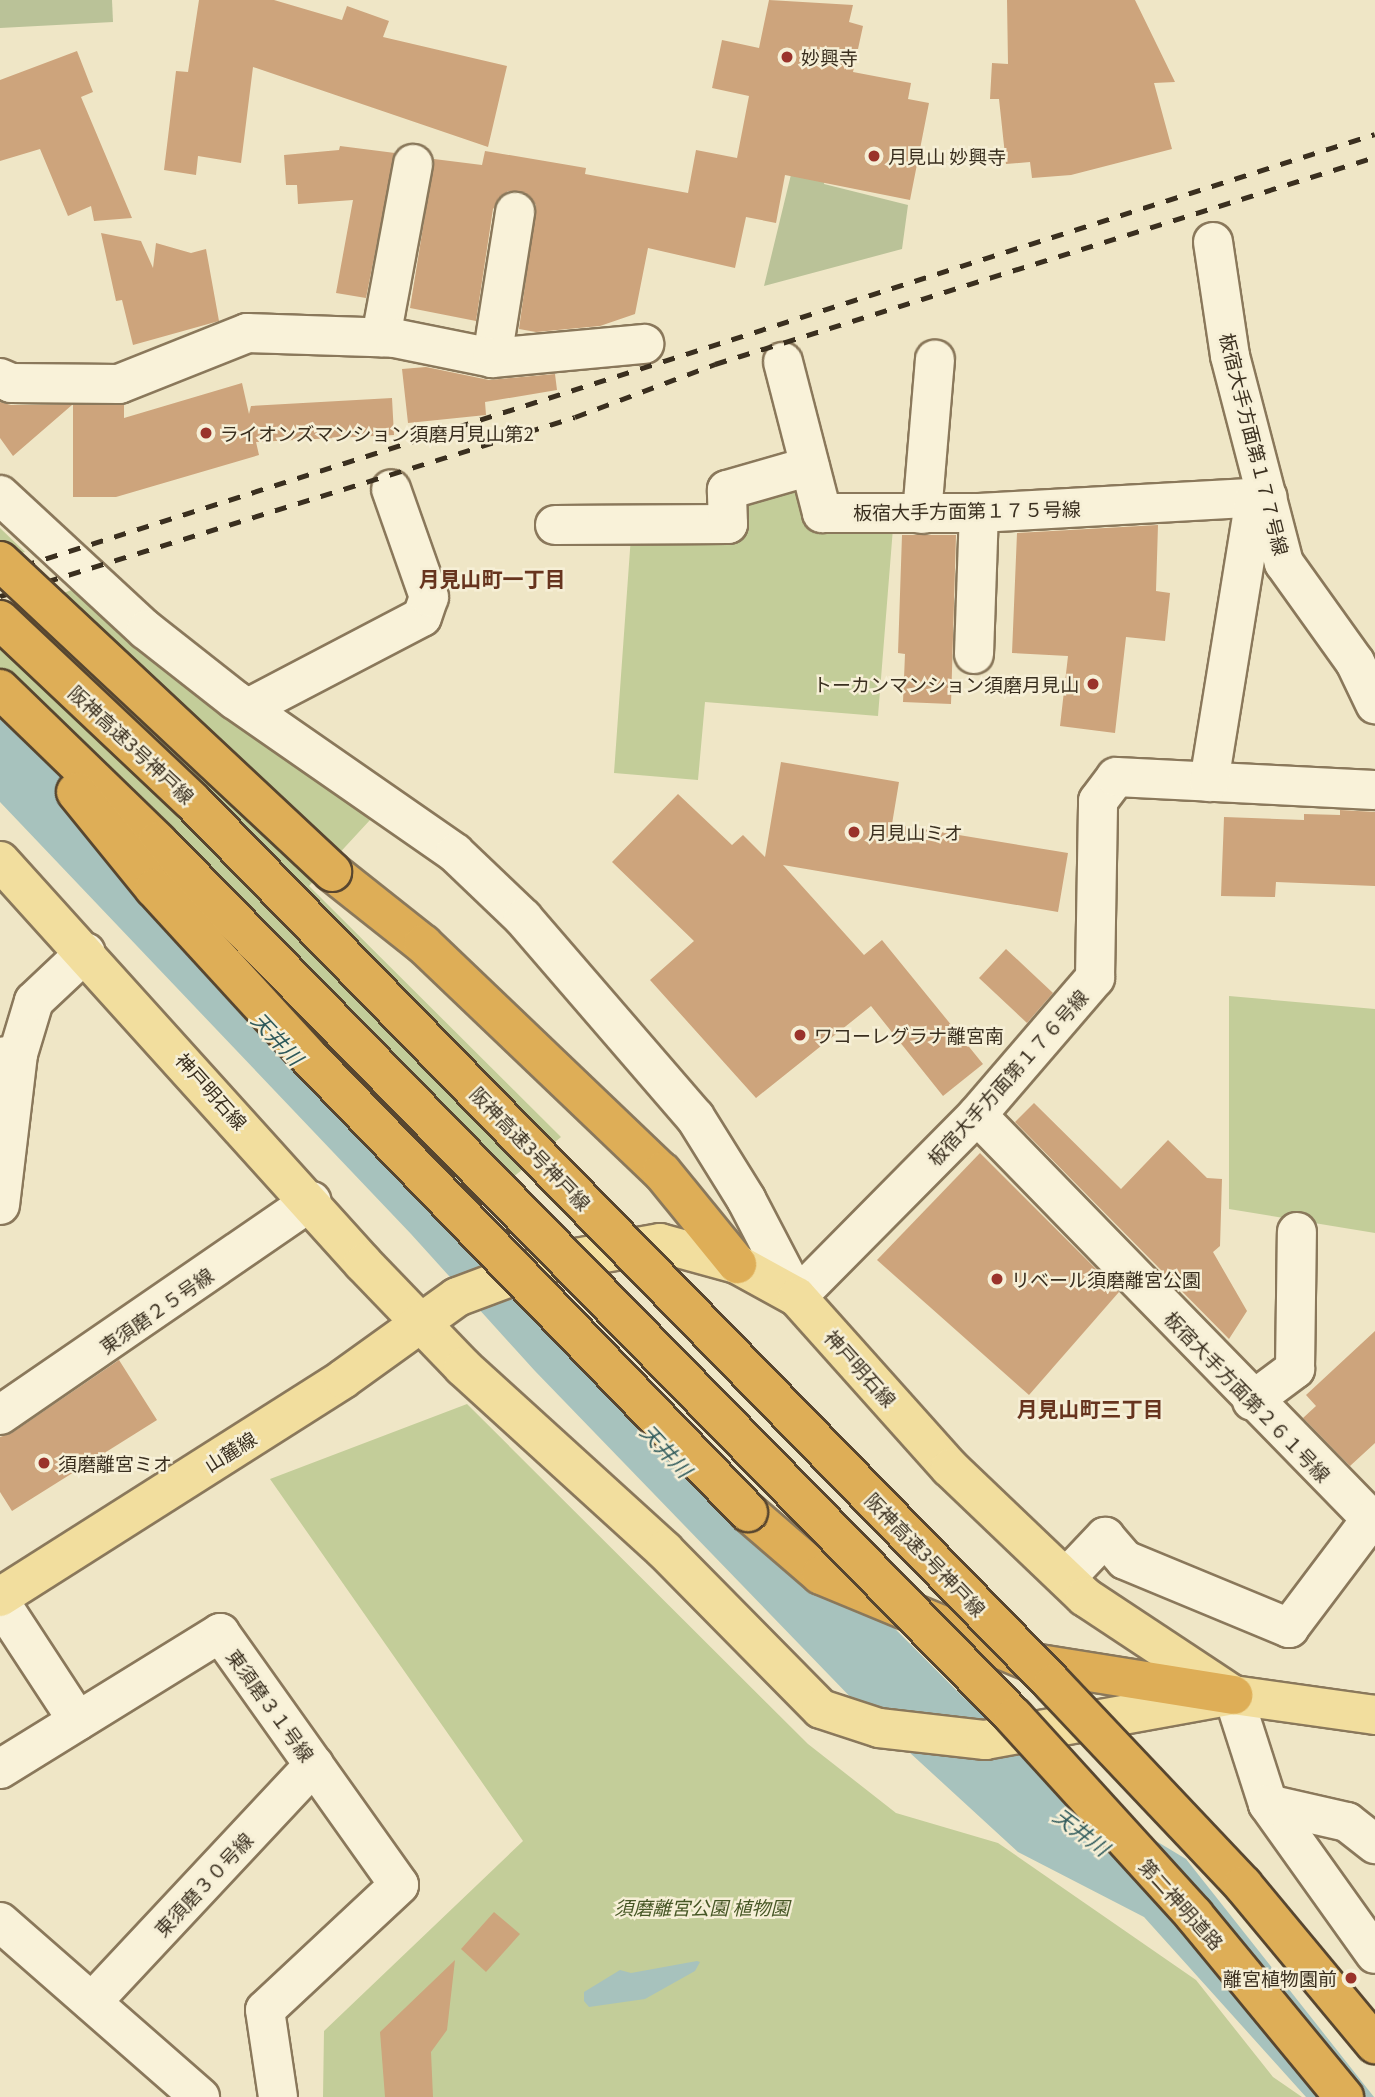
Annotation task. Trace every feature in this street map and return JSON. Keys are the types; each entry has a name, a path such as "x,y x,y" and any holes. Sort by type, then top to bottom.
{"highway":[{"path":"0,561 332,872 423,944 662,1172 737,1264"},
{"name":"阪神高速3号神戸線","path":"0,620 202,810 1053,1684 1242,1885 1375,2044"},
{"name":"第二神明道路","path":"0,689 157,841 1014,1717 1194,1915 1343,2097"},
{"path":"0,699 154,887 304,1053 748,1512 821,1575 1032,1663 1233,1695"}],"main road":[{"name":"神戸明石線","path":"0,861 463,1367 663,1550 821,1709 897,1730 985,1740 1233,1695 1375,1715"},
{"name":"神戸明石線","path":"422,1322 457,1297 541,1265 660,1243 737,1264 797,1297 950,1468 1085,1597 1233,1695"},
{"name":"山麓線","path":"0,1597 343,1379 422,1322"}],"street":[{"path":"380,337 413,164"},
{"path":"492,358 515,212"},
{"name":"板宿大手方面第１７７号線","path":"1213,242 1230,356 1261,498 1284,563 1342,642 1375,704"},
{"path":"0,379 11,383 119,384 247,333 380,337 492,358 644,344"},
{"path":"922,514 935,360"},
{"name":"板宿大手方面第１７５号線","path":"783,362 822,513 979,513 1261,498"},
{"path":"555,526 728,524 727,490 810,466"},
{"path":"248,708 422,617 429,597 391,489"},
{"path":"0,495 146,630 248,708 456,853 523,918 695,1117 746,1199 797,1297"},
{"path":"1209,782 1261,498"},
{"path":"974,654 979,513"},
{"name":"板宿大手方面第１７６号線","path":"797,1297 977,1115 1095,978 1098,801 1116,777 1375,790"},
{"path":"0,1205 9,1055 34,1001 86,952"},
{"name":"板宿大手方面第２６１号線","path":"977,1115 1372,1522"},
{"name":"東須磨２５号線","path":"0,1415 311,1201"},
{"path":"1252,1401 1295,1370 1297,1232"},
{"path":"1066,1578 1105,1538 1125,1560 1289,1628 1372,1522"},
{"path":"0,1602 78,1721"},
{"name":"東須磨３１号線","path":"0,1769 220,1633 399,1885 265,2010 278,2097"},
{"path":"1233,1695 1268,1804 1375,1954"},
{"name":"東須磨３０号線","path":"92,2002 314,1765"},
{"path":"1268,1804 1348,1822 1375,1844"},
{"path":"0,1922 201,2097"}],"green space":[{"path":"0,0 112,0 113,22 0,28"},
{"path":"803,125 833,131 824,184 908,205 902,249 764,286"},
{"path":"801,480 893,528 878,716 705,702 698,780 614,773 631,536"},
{"path":"0,528 25,552 0,560"},
{"path":"79,587 370,820 309,886 561,1137 481,1204 0,699 0,618"},
{"path":"1229,996 1375,1009 1375,1233 1229,1209"},
{"name":"須磨離宮公園 植物園","path":"467,1404 808,1744 896,1813 998,1843 1196,1980 1273,2077 1302,2097 323,2097 324,2031 523,1841 270,1479"}],"water":[{"name":"天井川","path":"0,705 591,1324 964,1698 1068,1788 1186,1859 1374,2097 1306,2097 1144,1917 1018,1852 860,1707 535,1371 411,1234 0,802"},
{"path":"700,1962 695,1971 645,1999 589,2007 584,2001 584,1992 620,1970 631,1973"}],"building":[{"path":"199,0 274,0 342,20 347,6 389,21 383,37 507,66 488,147 253,67 241,163 198,156 196,175 164,170 176,71 188,72"},
{"path":"769,0 853,5 849,22 863,26 853,72 911,83 908,99 929,103 910,200 785,175 776,223 746,217 735,268 648,248 635,314 600,326 536,332 519,329 536,205 528,195 508,191 493,209 476,321 410,308 434,159 482,165 485,151 586,168 585,174 688,193 696,150 737,158 749,96 712,88 722,40 759,48"},
{"path":"1007,0 1135,0 1175,82 1154,83 1172,149 1071,175 1032,178 1030,162 1006,164 999,99 990,99 992,63 1008,64"},
{"path":"77,51 93,92 81,97 132,218 94,221 91,206 68,216 40,149 0,161 0,80"},
{"path":"340,146 395,153 366,298 336,293 353,200 298,204 297,185 286,185 284,155 339,150"},
{"path":"101,233 141,241 153,268 156,243 191,253 206,249 219,321 133,345 122,300 116,301"},
{"path":"426,367 489,380 555,374 557,390 485,402 486,415 408,423 402,369"},
{"path":"242,383 249,414 251,406 392,398 394,435 256,442 259,455 116,497 73,497 73,405 124,405 124,418"},
{"path":"0,402 11,405 72,405 13,456 0,438"},
{"path":"1158,525 1156,591 1170,593 1165,641 1126,637 1115,733 1060,726 1068,656 1012,653 1017,533"},
{"path":"902,535 956,535 951,704 903,702 905,654 898,653"},
{"path":"781,762 899,782 892,824 1068,853 1058,912 783,865 864,955 882,940 983,1064 943,1096 871,1006 756,1098 650,980 694,941 612,862 678,794 732,845 743,835 765,857"},
{"path":"1340,810 1375,812 1375,886 1276,882 1275,897 1221,896 1224,817 1304,820 1304,814 1340,815"},
{"path":"1006,949 1053,993 1027,1023 979,978"},
{"path":"1034,1103 1121,1189 1168,1140 1207,1178 1222,1179 1220,1246 1213,1252 1247,1311 1229,1339 1015,1122"},
{"name":"リベール須磨離宮公園","path":"980,1153 1119,1292 1029,1395 877,1260"},
{"path":"1375,1331 1375,1443 1350,1466 1303,1418 1316,1406 1306,1395"},
{"name":"須磨離宮ミオ","path":"119,1360 157,1420 12,1511 0,1492 0,1437 12,1433"},
{"path":"494,1912 520,1934 486,1972 461,1949"},
{"path":"455,1960 447,2030 431,2052 433,2097 385,2097 380,2032"}],"railway":[{"path":"0,573 1375,134"},
{"path":"0,596 575,417 715,364 1375,157"}],"place":[{"name":"妙興寺","path":"787,57"},
{"name":"月見山 妙興寺","path":"874,156"},
{"name":"ライオンズマンション須磨月見山第2","path":"206,433"},
{"name":"トーカンマンション須磨月見山","path":"1093,684"},
{"name":"月見山ミオ","path":"854,832"},
{"name":"ワコーレグラナ離宮南","path":"800,1035"},
{"name":"リベール須磨離宮公園","path":"997,1279"},
{"name":"須磨離宮ミオ","path":"44,1463"},
{"name":"離宮植物園前","path":"1351,1978"}],"district":[{"name":"月見山町一丁目","path":"492,578"},
{"name":"月見山町三丁目","path":"1090,1408"}]}
